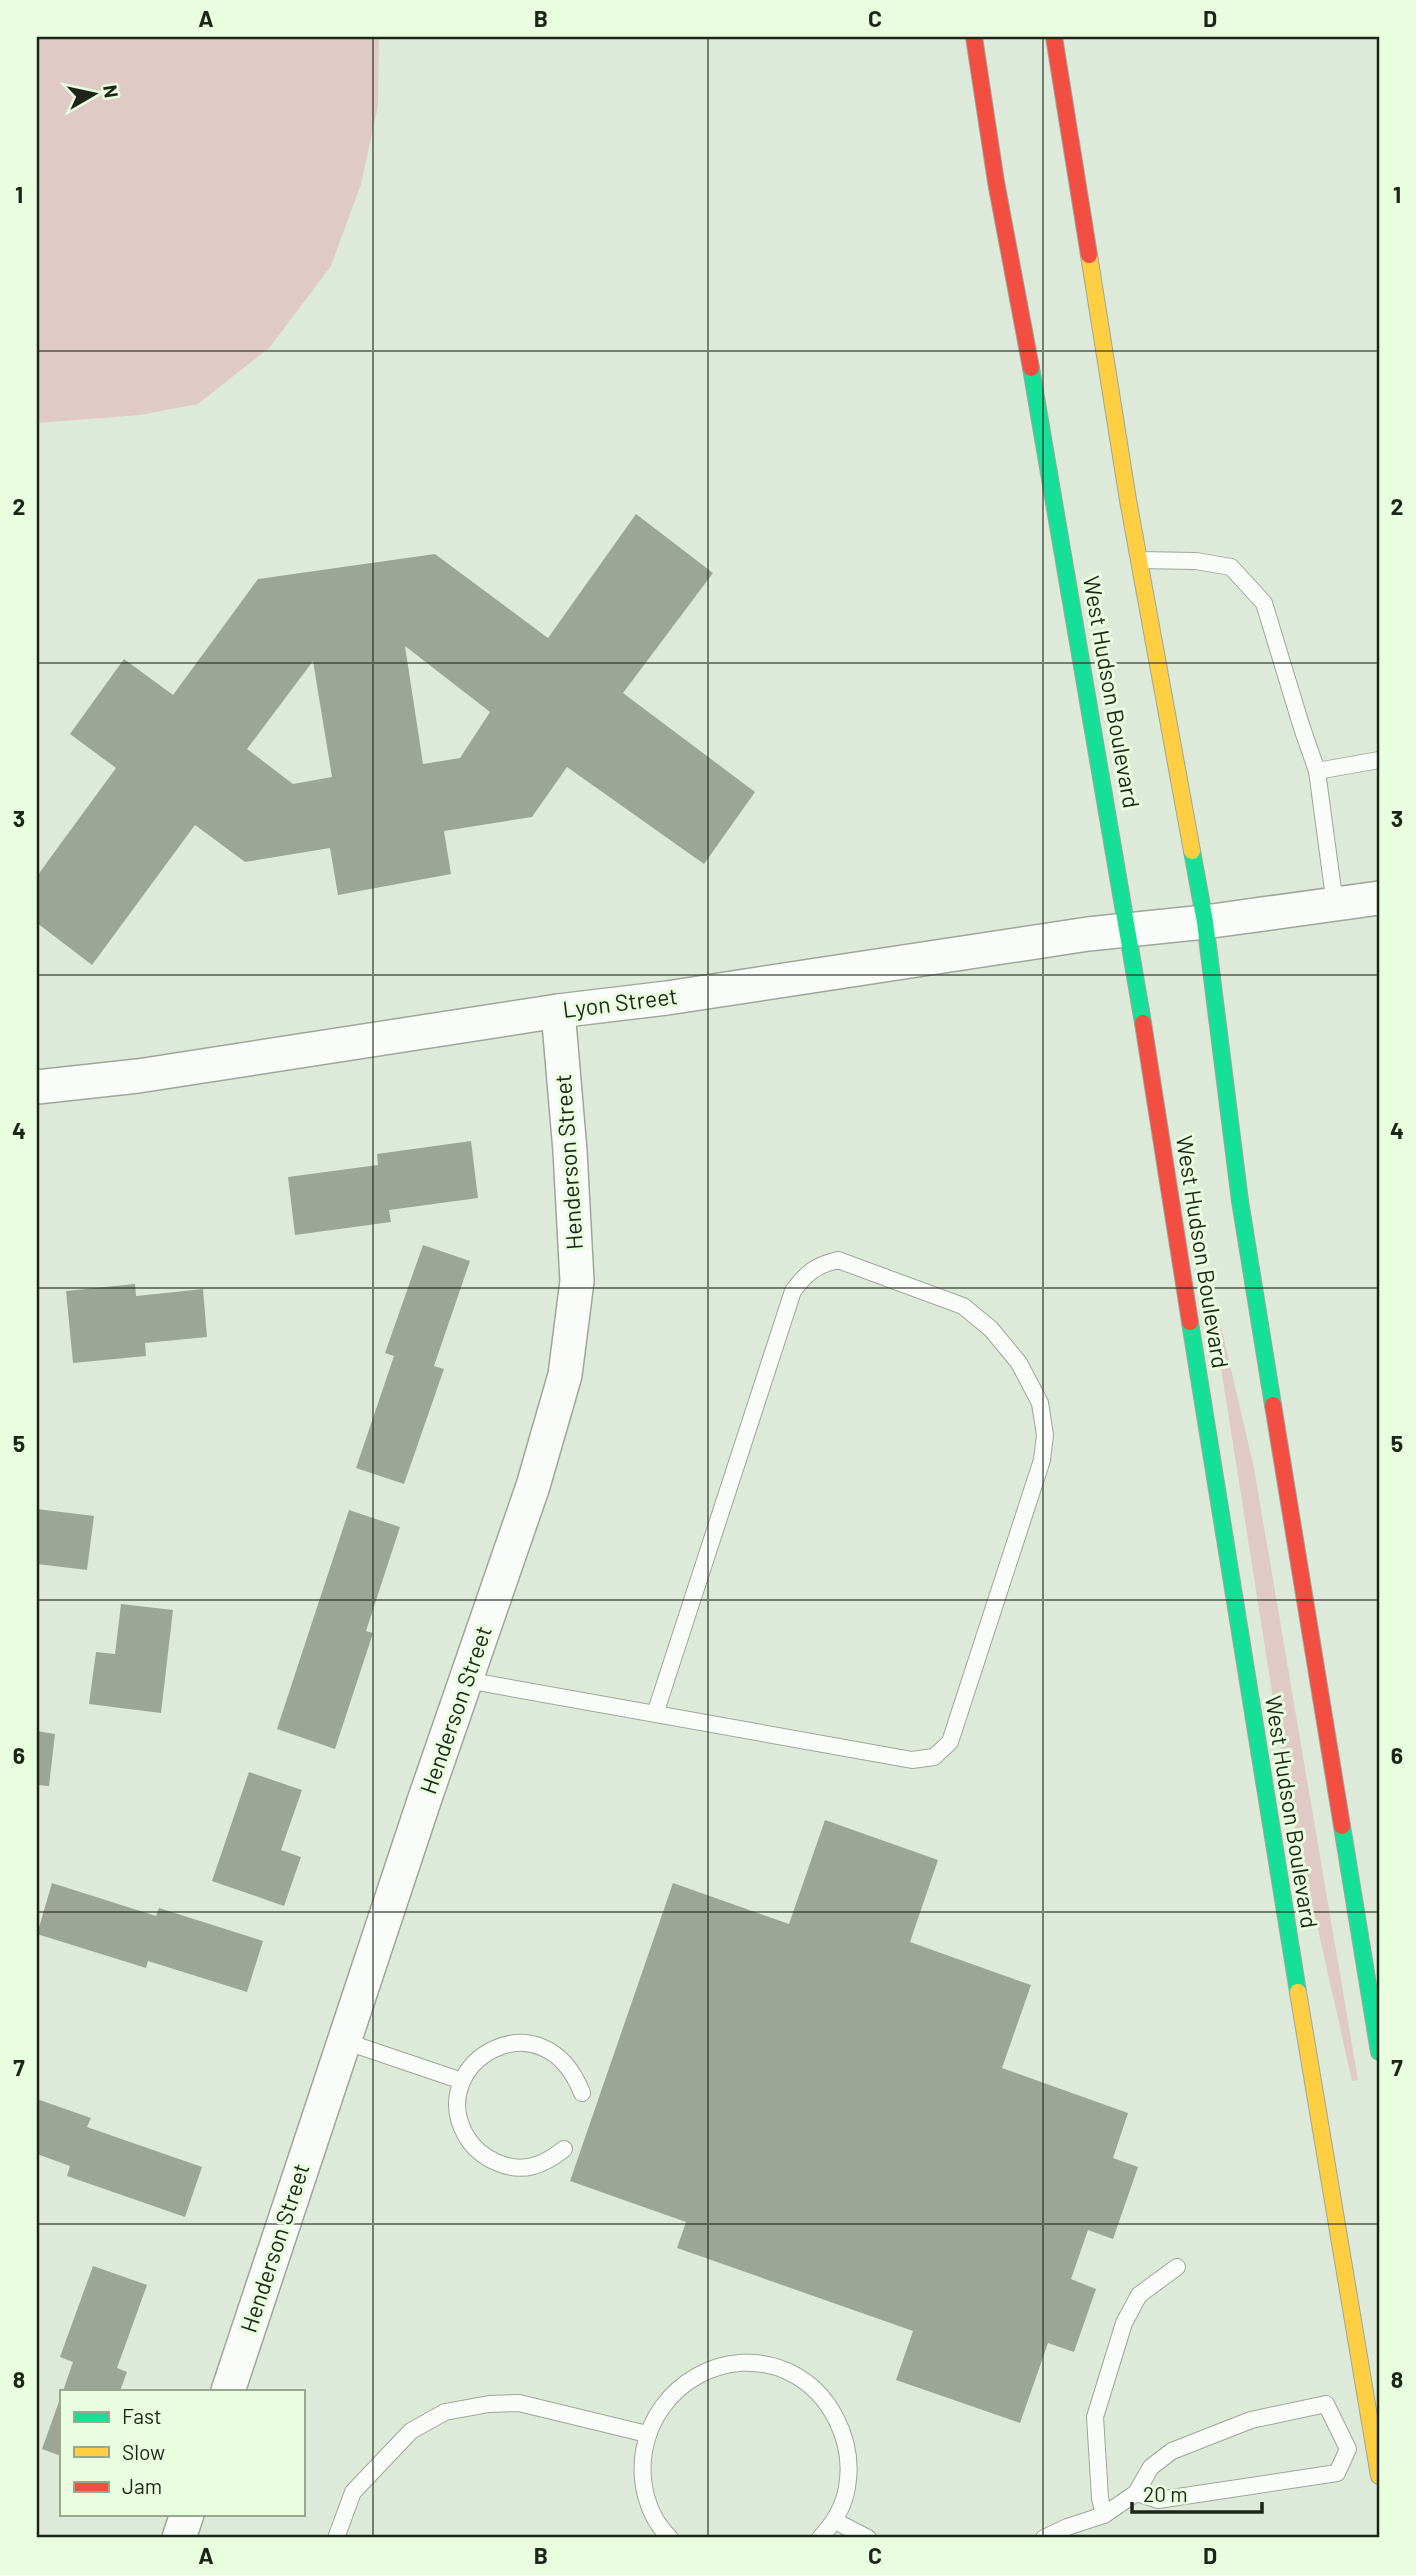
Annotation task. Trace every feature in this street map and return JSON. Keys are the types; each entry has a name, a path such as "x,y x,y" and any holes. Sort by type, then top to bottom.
{"main road":[{"name":"West Hudson Boulevard","path":"974,37 996,182 1044,429 1128,930 1266,1809 1376,2443 1379,2476"},
{"name":"West Hudson Boulevard","path":"1055,37 1139,560 1205,922 1240,1201 1379,2045"}],"street":[{"name":"Lyon Street","path":"37,1087 138,1076 558,1011 667,998 1088,934 1205,922 1379,898"},
{"name":"Henderson Street","path":"228,2390 533,1486 565,1374 577,1281 570,1151 558,1011"},
{"path":"180,2538 186,2516"}],"lane":[{"path":"1139,560 1196,561 1230,567 1264,603 1317,771 1335,905"},
{"path":"1317,771 1379,760"},
{"path":"466,1680 655,1714 912,1760 934,1757 950,1742 1042,1460 1045,1435 1040,1403 1019,1363 991,1329 963,1306 838,1260 823,1263 806,1273 793,1291 655,1714"},
{"path":"344,2041 462,2081"},
{"path":"564,2149 548,2162 527,2168 505,2166 486,2158 470,2143 460,2124 457,2102 462,2081 472,2064 488,2052 506,2044 526,2043 545,2048 562,2059 574,2074 582,2093"},
{"path":"1104,2515 1100,2498 1095,2417 1124,2323 1139,2295 1177,2267"},
{"path":"670,2538 646,2501 641,2467 647,2434 663,2403 688,2379 720,2366 755,2363 789,2372 817,2392 838,2420 848,2453 847,2488 835,2521 820,2538"},
{"path":"337,2538 353,2491 411,2431 445,2412 489,2404 519,2403 647,2434"},
{"path":"1044,2538 1104,2515 1136,2493 1151,2467 1172,2451 1251,2420 1326,2404 1348,2449 1338,2473 1158,2500 1136,2493"},
{"path":"1348,2449 1376,2443"},
{"path":"835,2521 868,2538"}],"shaded area":[{"path":"37,37 379,37 378,106 361,184 331,266 270,347 198,404 140,415 37,423"},
{"path":"1211,1304 1216,1305 1254,1468 1358,2080 1352,2081 1289,1800"}],"building":[{"path":"636,514 713,573 623,693 755,792 704,864 567,767 532,817 444,831 451,874 338,895 330,848 245,862 195,825 92,965 37,923 37,876 116,768 70,734 124,659 173,695 258,579 435,554 548,638","holes":["405,646 490,712 460,758 423,764","313,661 332,777 293,784 247,749"]},
{"path":"471,1141 478,1198 389,1210 391,1222 295,1235 288,1177 378,1165 377,1154"},
{"path":"423,1245 470,1261 434,1366 444,1369 404,1484 356,1468 394,1356 385,1353"},
{"path":"135,1284 136,1296 203,1289 207,1337 145,1343 146,1356 73,1363 66,1291"},
{"path":"37,1509 94,1516 87,1570 37,1564"},
{"path":"349,1510 400,1527 366,1631 373,1633 335,1749 277,1729"},
{"path":"121,1604 173,1610 161,1713 89,1704 96,1652 115,1654"},
{"path":"37,1731 55,1734 49,1786 37,1785"},
{"path":"249,1772 302,1790 281,1850 301,1857 284,1906 212,1881"},
{"path":"825,1820 938,1860 910,1942 1031,1985 1002,2068 1128,2113 1113,2158 1138,2167 1113,2239 1088,2230 1071,2279 1096,2289 1074,2352 1048,2343 1020,2423 896,2380 913,2331 677,2248 686,2222 570,2181 673,1883 789,1924"},
{"path":"52,1883 156,1916 159,1908 263,1941 247,1992 148,1961 146,1968 37,1934"},
{"path":"37,2099 91,2118 87,2127 202,2167 185,2217 67,2176 70,2166 37,2154"},
{"path":"93,2266 147,2285 117,2368 127,2372 120,2390 63,2390 73,2362 60,2357"},
{"path":"60,2399 60,2456 42,2449"}],"traffic: fast":[{"path":"1031,368 1143,1023"},
{"path":"1192,851 1205,922 1240,1201 1273,1405"},
{"path":"1190,1322 1298,1992"},
{"path":"1342,1826 1379,2052"}],"traffic: slow":[{"path":"1089,255 1128,500 1192,851"},
{"path":"1298,1992 1379,2476"}],"traffic: jam":[{"path":"974,37 996,182 1031,368"},
{"path":"1054,37 1089,255"},
{"path":"1143,1023 1190,1322"},
{"path":"1273,1405 1342,1826"}]}
